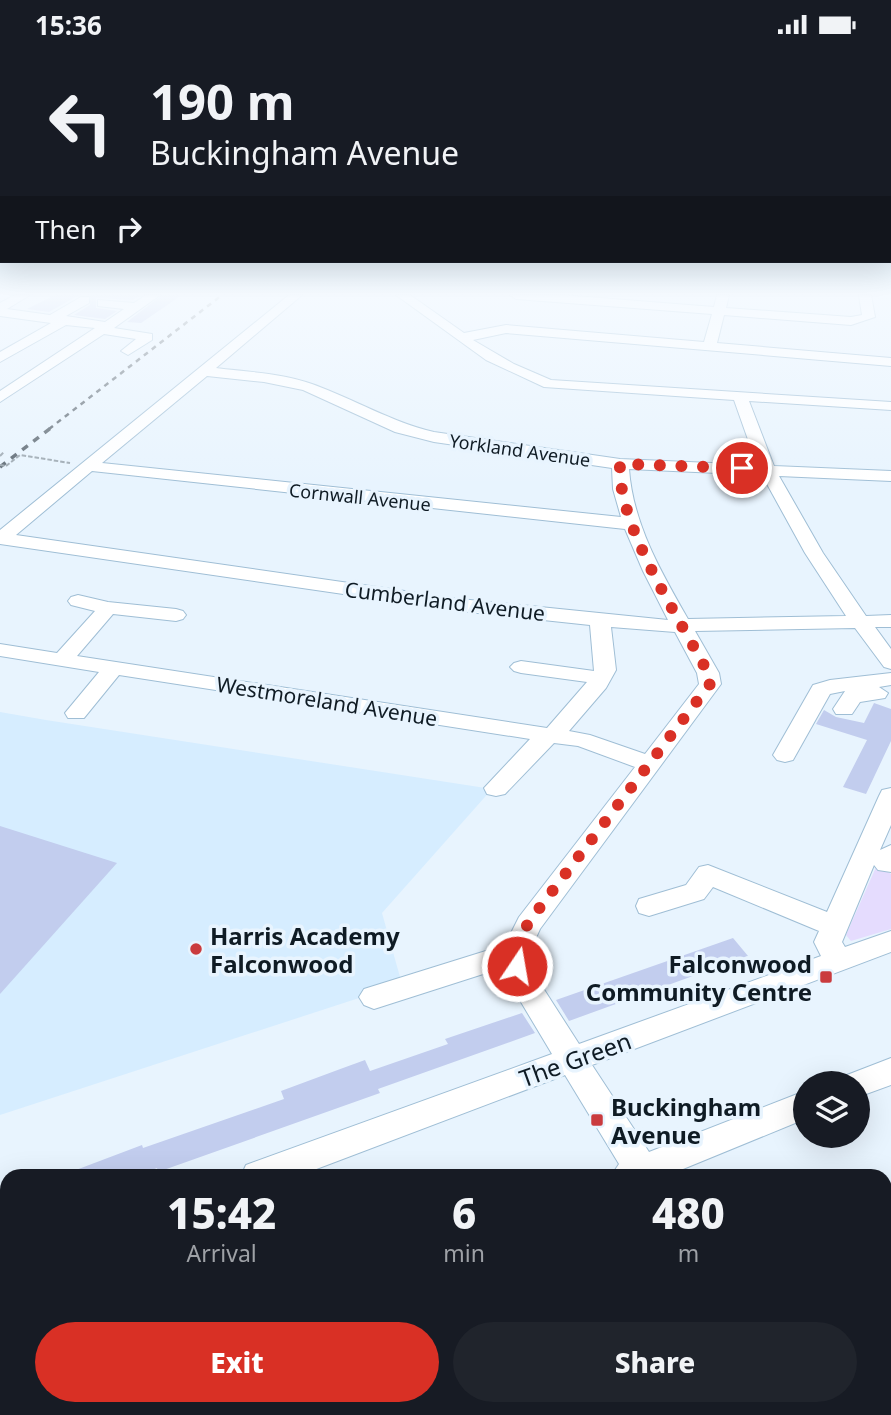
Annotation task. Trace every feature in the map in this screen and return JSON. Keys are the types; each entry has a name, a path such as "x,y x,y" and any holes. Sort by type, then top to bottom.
{"street":[{"path":"0,397 58,359"},
{"path":"1,538 217,359"},
{"path":"496,359 523,375 549,384 891,406"},
{"path":"849,359 891,362"},
{"name":"Yorkland Avenue","path":"202,371 264,378 306,387 400,429 434,437 620,464 891,476"},
{"path":"741,398 750,431 816,560 891,663"},
{"path":"620,464 619,481 632,524 653,571 708,673 710,684 528,923 515,953 522,979 573,1060 635,1169"},
{"name":"Cornwall Avenue","path":"88,466 327,494 632,524"},
{"name":"Cumberland Avenue","path":"1,538 460,605 600,620 684,627 891,621"},
{"path":"78,601 108,608 176,615"},
{"path":"62,660 108,608"},
{"path":"496,787 550,736 601,678 605,670 600,620"},
{"name":"Westmoreland Avenue","path":"0,650 550,736 594,744 650,764"},
{"path":"76,713 114,667"},
{"path":"521,667 601,678"},
{"path":"785,755 821,690 830,686 891,679"},
{"path":"844,709 853,696 891,691"},
{"path":"838,961 828,942 881,812"},
{"path":"649,907 695,892 708,874 835,926"},
{"name":"The Green","path":"277,1169 891,941"},
{"path":"374,997 515,953"},
{"path":"870,1079 891,1071"},
{"path":"650,1169 793,1110"}],"path":[{"path":"0,454 4,452"},
{"path":"0,465 6,465 20,455 88,466"}],"shaded area":[{"name":"Harris Academy Falconwood","path":"0,712 492,789 382,913 402,984 0,1115"},
{"path":"877,865 891,874 891,929 851,941 846,935"}],"building":[{"path":"874,703 891,709 891,741 866,794 843,787 867,740 816,724 824,710 836,717 864,723"},
{"path":"0,826 117,863 0,994"},
{"path":"733,938 748,956 569,1021 556,1000"},
{"path":"522,1013 535,1033 378,1089 380,1093 166,1169 79,1169 142,1145 143,1148 284,1099 281,1091 365,1060 370,1071 448,1044 445,1039"}],"railway":[{"path":"49,429 140,359"},
{"path":"0,467 52,427"}],"place":[{"name":"Harris Academy Falconwood","path":"196,949"},
{"name":"Falconwood Community Centre","path":"826,977"},
{"name":"Buckingham Avenue","path":"597,1120"}],"route":[{"path":"517,966 515,953 528,923 710,684 708,673 653,571 632,524 619,481 620,464 742,468"}]}
